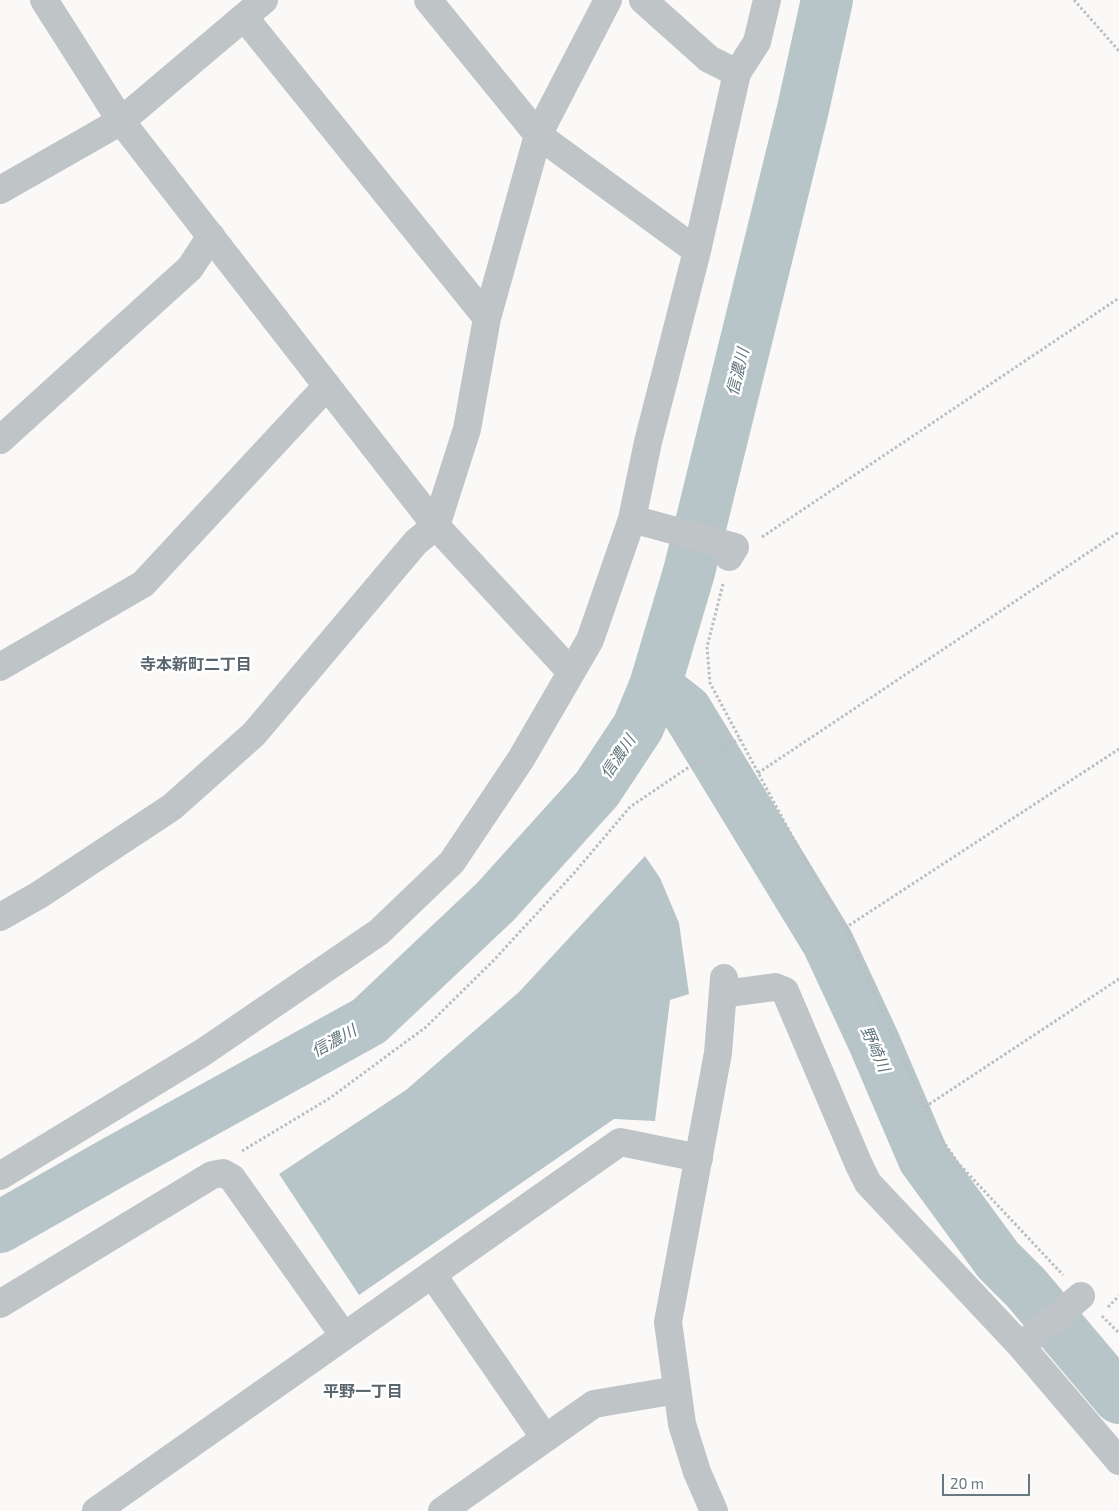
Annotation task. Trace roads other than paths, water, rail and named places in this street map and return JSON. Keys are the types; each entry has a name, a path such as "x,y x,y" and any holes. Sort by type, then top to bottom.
{"street":[{"path":"44,0 121,122 436,526 571,672"},
{"path":"428,0 538,136 697,251"},
{"path":"0,917 39,895 172,807 254,734 416,542 436,526 467,429 487,318 538,136 608,0"},
{"path":"643,0 708,59 738,73"},
{"path":"0,1176 202,1052 379,932 452,862 521,759 590,640 632,519 648,442 697,251 738,73 757,42 768,0"},
{"path":"0,190 121,122 254,8 487,318"},
{"path":"0,440 190,268 211,236"},
{"path":"0,667 143,584 327,386"},
{"path":"632,519 728,549"},
{"path":"714,1511 697,1472 682,1424 668,1322 718,1052 723,986 775,987 786,991 868,1183 1022,1345 1119,1461"},
{"path":"96,1511 620,1142 699,1158"},
{"path":"0,1304 212,1175 223,1173 232,1178 344,1336"},
{"path":"432,1274 545,1438"},
{"path":"1022,1345 1080,1296"},
{"path":"442,1511 594,1404 677,1390"}],"waterway":[{"name":"信濃川","path":"0,1227 369,1021 495,902 597,789 638,727 655,686 689,572 803,109 827,0"},
{"name":"野崎川","path":"655,686 686,710 828,943 874,1042 924,1159 998,1260 1026,1288 1119,1398"}],"district":[{"name":"寺本新町二丁目","path":"196,665"},
{"name":"平野一丁目","path":"363,1392"}]}
